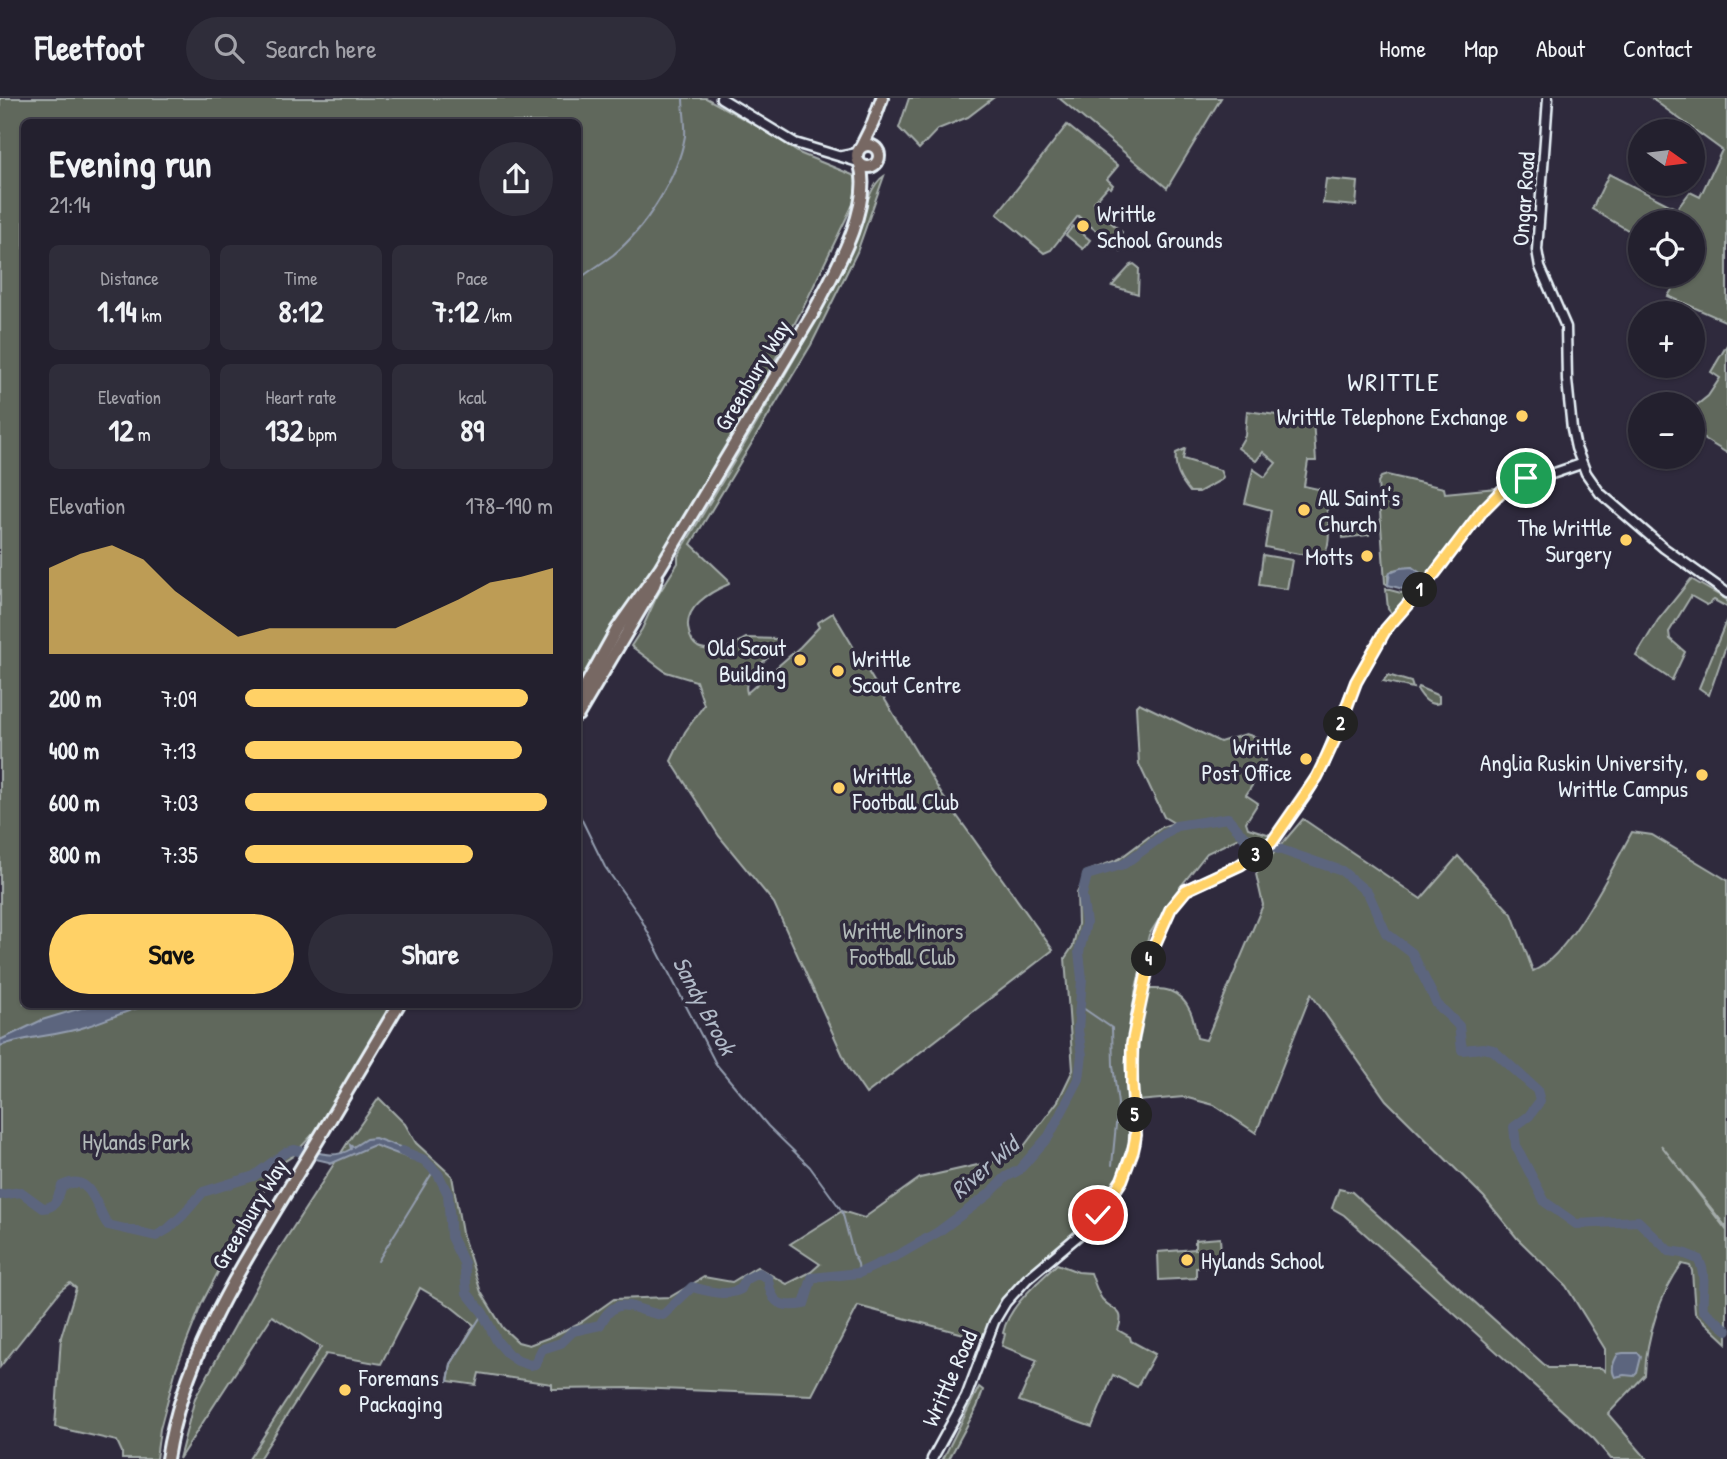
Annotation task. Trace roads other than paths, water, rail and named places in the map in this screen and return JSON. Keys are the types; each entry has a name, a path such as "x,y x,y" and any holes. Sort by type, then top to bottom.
{"highway":[{"path":"859,156 882,98"},
{"path":"859,156 867,168 877,164 880,155 874,146 873,123"},
{"path":"859,156 867,145 874,146"},
{"name":"Greenbury Way","path":"859,156 862,195"},
{"name":"Greenbury Way","path":"581,694 617,629 660,568 812,315 847,243 862,195 877,164"},
{"name":"Greenbury Way","path":"581,710 647,599 660,568"},
{"name":"Greenbury Way","path":"167,1459 182,1394 208,1328 397,1008"}],"street":[{"path":"721,98 795,143 839,156 859,156"},
{"name":"Ongar Road","path":"1548,98 1537,250 1542,274 1566,327 1567,380 1576,448 1581,464"},
{"path":"1581,464 1600,493 1664,548 1727,593"},
{"name":"Writtle Road","path":"932,1459 966,1397 999,1312 1027,1279 1094,1220 1122,1180 1135,1143 1131,1064 1136,1018 1151,953 1171,908 1186,890 1240,865 1272,842 1317,777 1335,739 1353,688 1392,622 1435,573 1483,510 1503,489 1519,479 1543,477 1581,464"}],"water":[{"path":"1412,567 1422,574 1418,583 1403,589 1388,585 1390,572"},
{"path":"81,1008 139,1008 75,1030 0,1046 0,1040 42,1020"},
{"path":"375,1138 414,1152 411,1159 374,1145 330,1164 299,1155 303,1149 339,1154 351,1149 350,1145 353,1147 366,1139"},
{"path":"1638,1353 1641,1357 1634,1376 1615,1377 1615,1359 1618,1354"}],"waterway":[{"name":"Sandy Brook","path":"581,278 625,244 648,217 668,185 685,136 683,98"},
{"name":"Sandy Brook","path":"581,818 605,867 639,915 716,1064 768,1126 810,1167 842,1211 859,1273"},
{"name":"River Wid","path":"402,1151 424,1160 438,1174 448,1194 451,1237 464,1263 467,1293 483,1313 497,1341 518,1361 535,1364 542,1349 561,1343 573,1331 600,1325 613,1308 627,1306 663,1315 692,1287 729,1293 741,1289 745,1280 759,1273 768,1279 772,1294 778,1302 789,1305 804,1304 812,1278 859,1273 938,1232 988,1195 1006,1177 1019,1170 1049,1136 1079,1079 1082,1055 1078,1030 1082,979 1079,952 1086,923 1082,895 1087,875 1124,864 1176,826 1228,818 1244,837 1342,871 1368,893 1386,933 1412,953 1437,1004 1459,1026 1462,1050 1493,1050 1537,1090 1540,1101 1529,1116 1514,1127 1516,1146 1545,1202 1576,1224 1638,1221 1669,1251 1698,1259 1703,1277 1703,1310 1727,1330"},
{"path":"1080,1006 1112,1028 1118,1104 1112,1165"},
{"name":"River Wid","path":"0,1195 21,1192 43,1208 56,1201 62,1186 80,1184 92,1194 108,1225 156,1236 183,1215 203,1192 254,1176 286,1152 294,1150 313,1154"},
{"path":"378,1261 434,1170"},
{"path":"448,1381 451,1364 483,1313"}],"place":[{"name":"Writtle School Grounds","path":"1083,226"},
{"name":"Writtle Telephone Exchange","path":"1522,416"},
{"name":"All Saint's Church","path":"1304,510"},
{"name":"The Writtle Surgery","path":"1626,540"},
{"name":"Motts","path":"1367,556"},
{"name":"Old Scout Building","path":"800,660"},
{"name":"Writtle Scout Centre","path":"838,671"},
{"name":"Writtle Post Office","path":"1306,759"},
{"name":"Anglia Ruskin University, Writtle Campus","path":"1702,775"},
{"name":"Writtle Football Club","path":"839,788"},
{"name":"Hylands School","path":"1187,1260"},
{"name":"Foremans Packaging","path":"345,1390"}],"district":[{"name":"WRITTLE","path":"1394,381"}],"park label":[{"name":"Writtle Minors Football Club","path":"903,943"},
{"name":"Hylands Park","path":"136,1141"}]}
